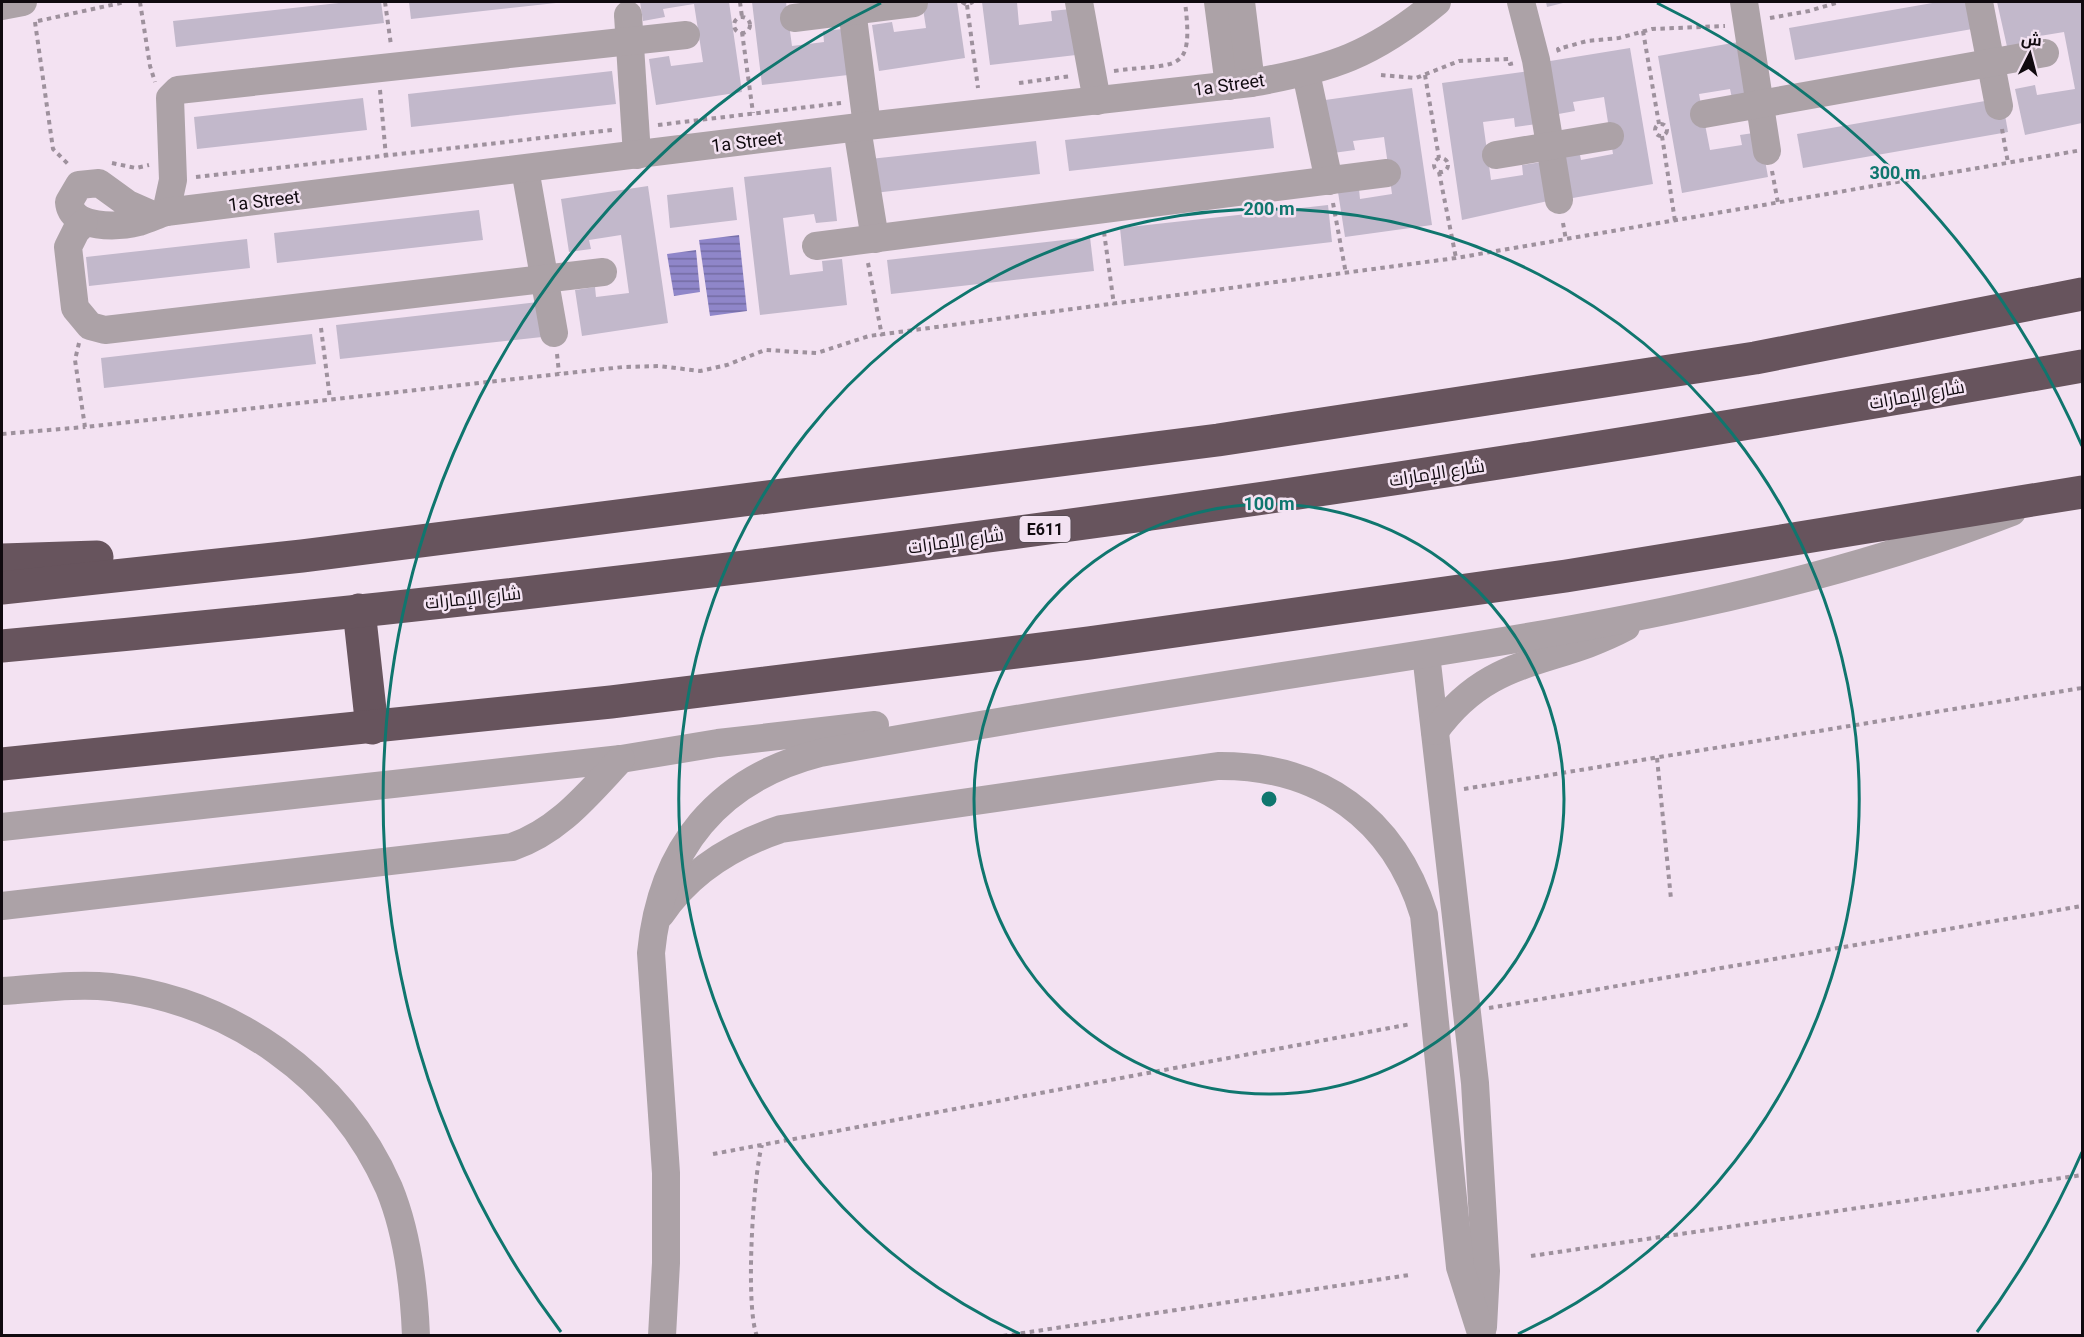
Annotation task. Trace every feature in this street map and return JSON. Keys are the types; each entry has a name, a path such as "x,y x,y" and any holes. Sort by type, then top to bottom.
{"highway":[{"path":"2,588 302,556 1038,464 1352,421 1755,358 2082,294"},
{"name":"شارع الإمارات","path":"2,646 359,610 832,556 1150,515 1645,441 2082,366"},
{"path":"2,764 372,728 862,672 1191,630 1588,573 2041,501 2082,492"},
{"path":"2,560 248,549 302,556"},
{"path":"359,610 372,728"}],"street":[{"path":"1079,2 1095,87"},
{"path":"1218,2 1240,85"},
{"path":"1240,85 1241,2"},
{"name":"1a Street","path":"84,223 131,223 160,214 525,169 636,141 862,118 1095,87 1240,85 1306,73 1340,63 1387,40 1437,2"},
{"path":"1521,2 1536,60 1559,200"},
{"path":"1979,2 1999,106"},
{"path":"794,18 852,6 914,3"},
{"path":"2,6 29,16"},
{"path":"852,6 870,239"},
{"path":"1746,12 1767,151"},
{"path":"629,28 636,141"},
{"path":"603,272 105,330 90,326 75,308 67,256 71,238 84,223 73,214 69,202 79,185 92,182 105,185 122,200 160,214 173,180 170,98 178,90 386,67 629,28 686,35"},
{"path":"1704,114 2045,53"},
{"path":"1306,73 1329,181"},
{"path":"1496,155 1610,136"},
{"path":"525,169 554,333"},
{"path":"816,246 1387,173"},
{"path":"662,1335 666,1263 666,1184 652,972 653,925 670,871 700,823 742,785 767,771 820,753 1044,713 1426,654 1763,590 1876,560 2041,501"},
{"path":"1435,731 1459,702 1489,679 1519,665 1591,645 1648,613"},
{"path":"1426,654 1468,1012 1486,1248 1486,1294 1482,1335"},
{"path":"2,827 621,759 811,732 1044,713"},
{"path":"2,906 512,847 530,841 561,821 621,759"},
{"path":"653,925 682,888 717,858 759,836 781,829 1218,766 1261,768 1302,778 1340,798 1373,824 1399,857 1424,915 1461,1269 1482,1335"},
{"path":"2,991 69,986 109,987 149,993 188,1004 225,1019 261,1039 293,1062 349,1120 371,1154 389,1189 408,1258 416,1335"}],"path":[{"path":"72,169 53,149 29,16 125,2"},
{"path":"140,2 152,75 170,98"},
{"path":"385,2 386,157"},
{"path":"740,2 742,17"},
{"path":"962,2 967,5"},
{"path":"967,5 973,2"},
{"path":"1012,84 1095,87 1181,59 1187,51 1189,39 1185,2"},
{"path":"1381,75 1405,79 1425,75 1459,62 1509,59 1510,64 1536,60 1560,55 1558,49 1575,43 1609,40 1663,27 1701,29 1746,12 1809,11 1839,2"},
{"path":"967,5 978,88"},
{"path":"742,17 737,18 734,27 742,33 753,113"},
{"path":"742,17 750,22 747,31 742,33"},
{"path":"1643,31 1659,124 1656,126 1655,133 1662,136"},
{"path":"1425,75 1439,158 1434,165 1439,171 1456,258"},
{"path":"966,89 989,86"},
{"path":"1999,106 2008,163"},
{"path":"173,180 386,157 636,141 753,113 862,118"},
{"path":"1659,124 1666,127 1665,134 1662,136 1675,221"},
{"path":"102,160 136,168 148,165 155,144 171,128"},
{"path":"2,434 85,427 632,366 700,371 727,365 765,350 818,353 856,338 1456,258 2082,150"},
{"path":"1767,151 1778,203"},
{"path":"1439,158 1448,165 1447,169 1439,171"},
{"path":"1329,181 1346,273"},
{"path":"1101,210 1114,305"},
{"path":"870,239 882,336"},
{"path":"318,306 330,399"},
{"path":"85,427 75,360 77,346 90,326"},
{"path":"1442,792 2082,688"},
{"path":"1657,758 1671,899"},
{"path":"1468,1012 2082,906"},
{"path":"713,1154 1436,1019"},
{"path":"757,1335 752,1311 754,1191 762,1145"},
{"path":"1531,1256 2082,1175"},
{"path":"1003,1335 1408,1275"}],"shaded area":[{"path":"739,235 747,311 710,316 699,240"},
{"path":"696,250 700,292 674,296 667,254"}],"building":[{"path":"348,2 381,2 384,23 176,47 173,21"},
{"path":"409,2 556,2 556,3 411,19"},
{"path":"640,2 729,2 742,92 656,105 649,59 669,56 671,66 703,62 694,4 663,9 665,17 643,21"},
{"path":"752,2 786,2 792,46 824,42 823,31 843,29 848,75 762,85"},
{"path":"922,2 957,2 965,58 879,71 872,25 892,22 894,32 926,28"},
{"path":"982,2 1017,2 1019,25 1052,21 1051,11 1071,9 1076,55 990,65"},
{"path":"1546,2 1567,2 1547,7"},
{"path":"1938,2 1974,2 1978,28 1795,60 1789,28"},
{"path":"1997,2 2082,2 2082,123 2025,135 2015,89 2035,85 2037,95 2075,89 2064,32 2027,38 2029,47 2008,51"},
{"path":"1744,41 1753,93 1732,98 1730,89 1699,94 1710,150 1742,145 1740,135 1760,132 1768,177 1682,193 1658,56"},
{"path":"1630,48 1653,184 1567,199 1559,153 1579,150 1581,160 1613,154 1604,97 1573,102 1575,111 1553,115 1544,62"},
{"path":"612,71 616,104 411,127 408,94"},
{"path":"1529,71 1537,124 1515,127 1514,118 1483,122 1491,180 1523,175 1522,165 1542,162 1548,201 1462,220 1442,83"},
{"path":"1412,88 1432,225 1345,237 1338,192 1359,189 1360,199 1392,194 1384,137 1353,141 1355,150 1333,153 1325,100"},
{"path":"363,98 367,130 197,149 194,117"},
{"path":"2002,98 2008,132 1803,168 1797,134"},
{"path":"1270,117 1274,148 1069,171 1065,140"},
{"path":"1036,141 1040,174 874,193 870,159"},
{"path":"831,167 837,221 816,223 814,214 783,218 790,275 823,271 822,261 842,259 847,305 760,315 744,177"},
{"path":"648,186 668,323 582,336 575,290 595,287 596,297 629,293 621,235 589,240 591,249 569,252 561,199"},
{"path":"733,187 737,220 670,228 667,195"},
{"path":"1328,205 1332,242 1124,266 1120,228"},
{"path":"479,210 483,240 277,263 274,233"},
{"path":"1090,237 1094,271 891,294 887,260"},
{"path":"247,239 250,268 89,286 86,257"},
{"path":"538,302 542,337 340,359 336,325"},
{"path":"312,334 316,364 104,388 101,358"}]}
